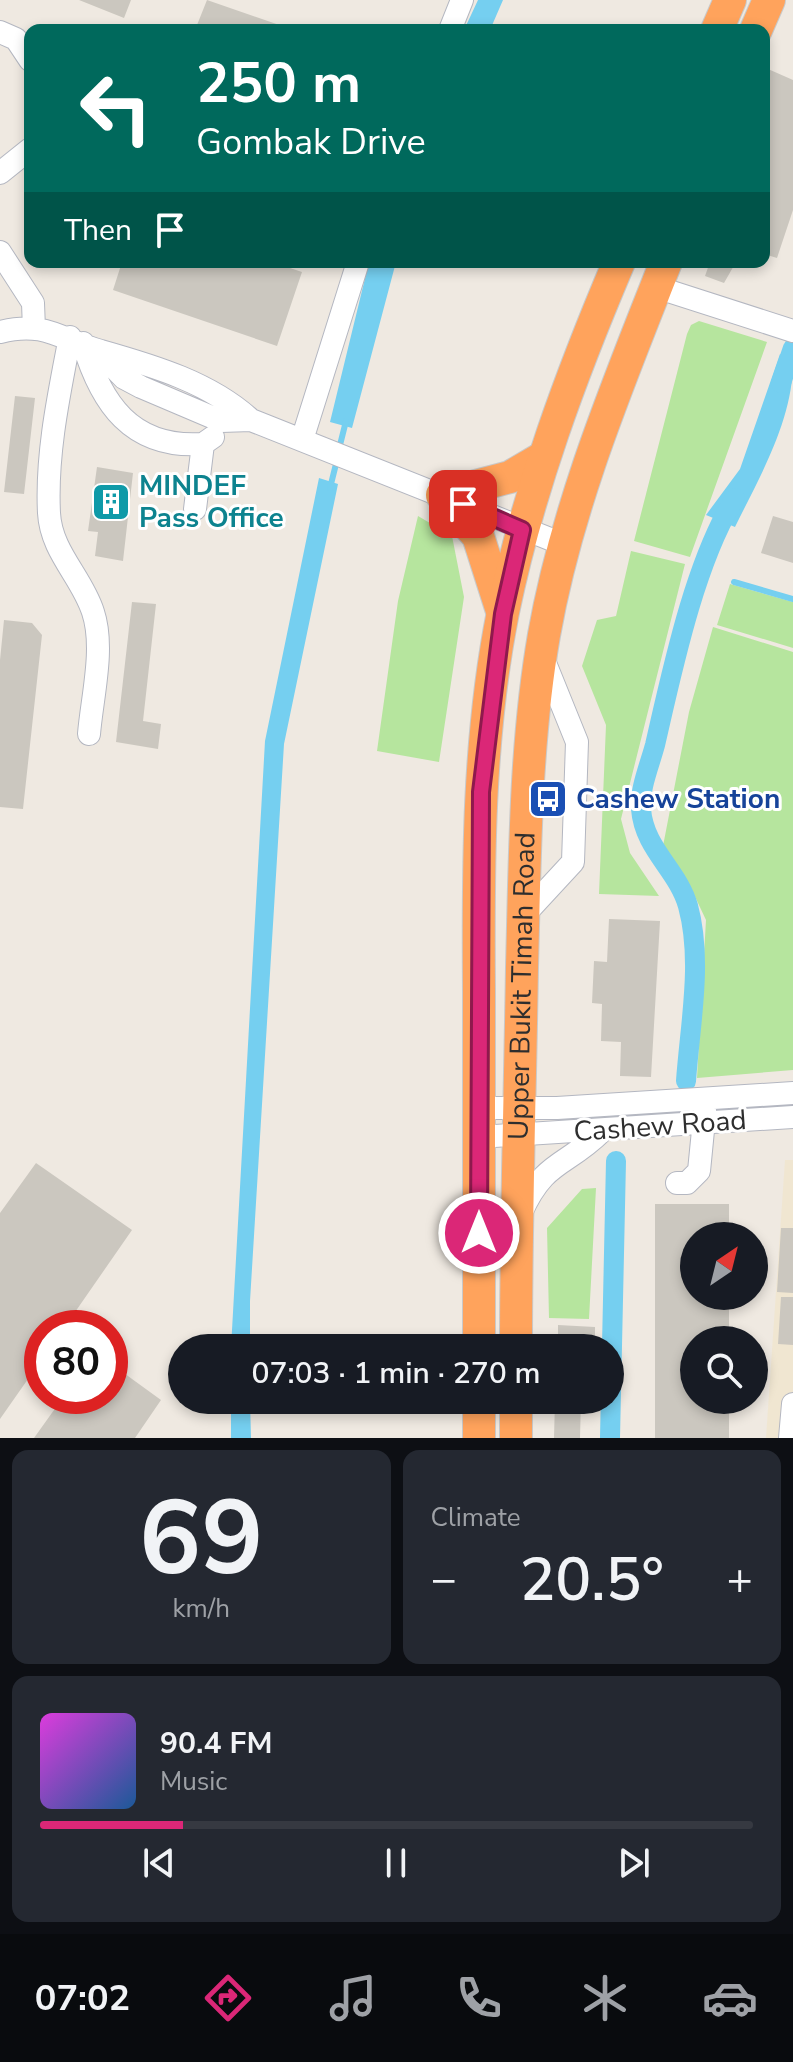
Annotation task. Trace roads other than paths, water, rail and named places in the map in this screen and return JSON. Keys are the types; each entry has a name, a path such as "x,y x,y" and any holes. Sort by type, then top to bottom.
{"highway":[{"path":"720,24 730,0"},
{"path":"759,24 769,0"},
{"name":"Upper Bukit Timah Road","path":"479,1334 478,850 488,714 503,614 522,530 561,404 617,268"},
{"name":"Upper Bukit Timah Road","path":"516,1334 525,840 531,720 541,653 565,545 620,374 661,274"},
{"path":"503,614 478,536 442,495 510,477 544,457"},
{"path":"478,850 488,857 508,857 525,840"},
{"path":"479,1414 479,1438"},
{"path":"516,1414 516,1438"}],"street":[{"path":"452,24 462,0"},
{"path":"0,32 16,39 24,51"},
{"path":"0,173 24,154"},
{"path":"0,252 33,303 34,329"},
{"path":"312,444 356,268"},
{"path":"661,274 788,330"},
{"path":"0,332 34,329 135,358 229,399 251,420 565,545"},
{"path":"84,344 124,378 221,421 251,420"},
{"path":"84,344 95,383 119,417 145,433 190,445 203,444 215,436 229,399"},
{"path":"84,344 55,417 49,513 54,539 93,612 98,634 89,734"},
{"path":"195,509 203,444"},
{"path":"524,915 573,862 577,742 541,653"},
{"name":"Cashew Road","path":"479,1123 519,1122 651,1104 793,1093"},
{"path":"677,1183 687,1183 699,1171 704,1124 697,1101"},
{"name":"Cashew Road","path":"519,1122 602,1131 793,1117"},
{"path":"517,1223 543,1174 589,1144 602,1131"},
{"path":"790,1438 793,1404"}],"water":[{"path":"478,0 503,0 493,24 467,24"},
{"path":"368,268 394,268 352,428 330,422"},
{"path":"780,354 793,362 787,405 773,447 735,527 706,515 740,469"},
{"path":"319,478 338,484 284,744 250,1334 232,1334 265,741"},
{"path":"231,1414 250,1414 251,1438 231,1438"}],"waterway":[{"path":"781,383 793,348"},
{"path":"339,449 346,421"},
{"path":"330,488 337,460"},
{"path":"686,1081 695,971 692,927 683,893 648,836 641,802 677,651 697,584 708,553 735,498"},
{"path":"734,582 793,599"},
{"path":"610,1438 616,1161"}],"place":[{"name":"MINDEF Pass Office","path":"111,502"},
{"name":"Cashew Station","path":"548,799"}]}
